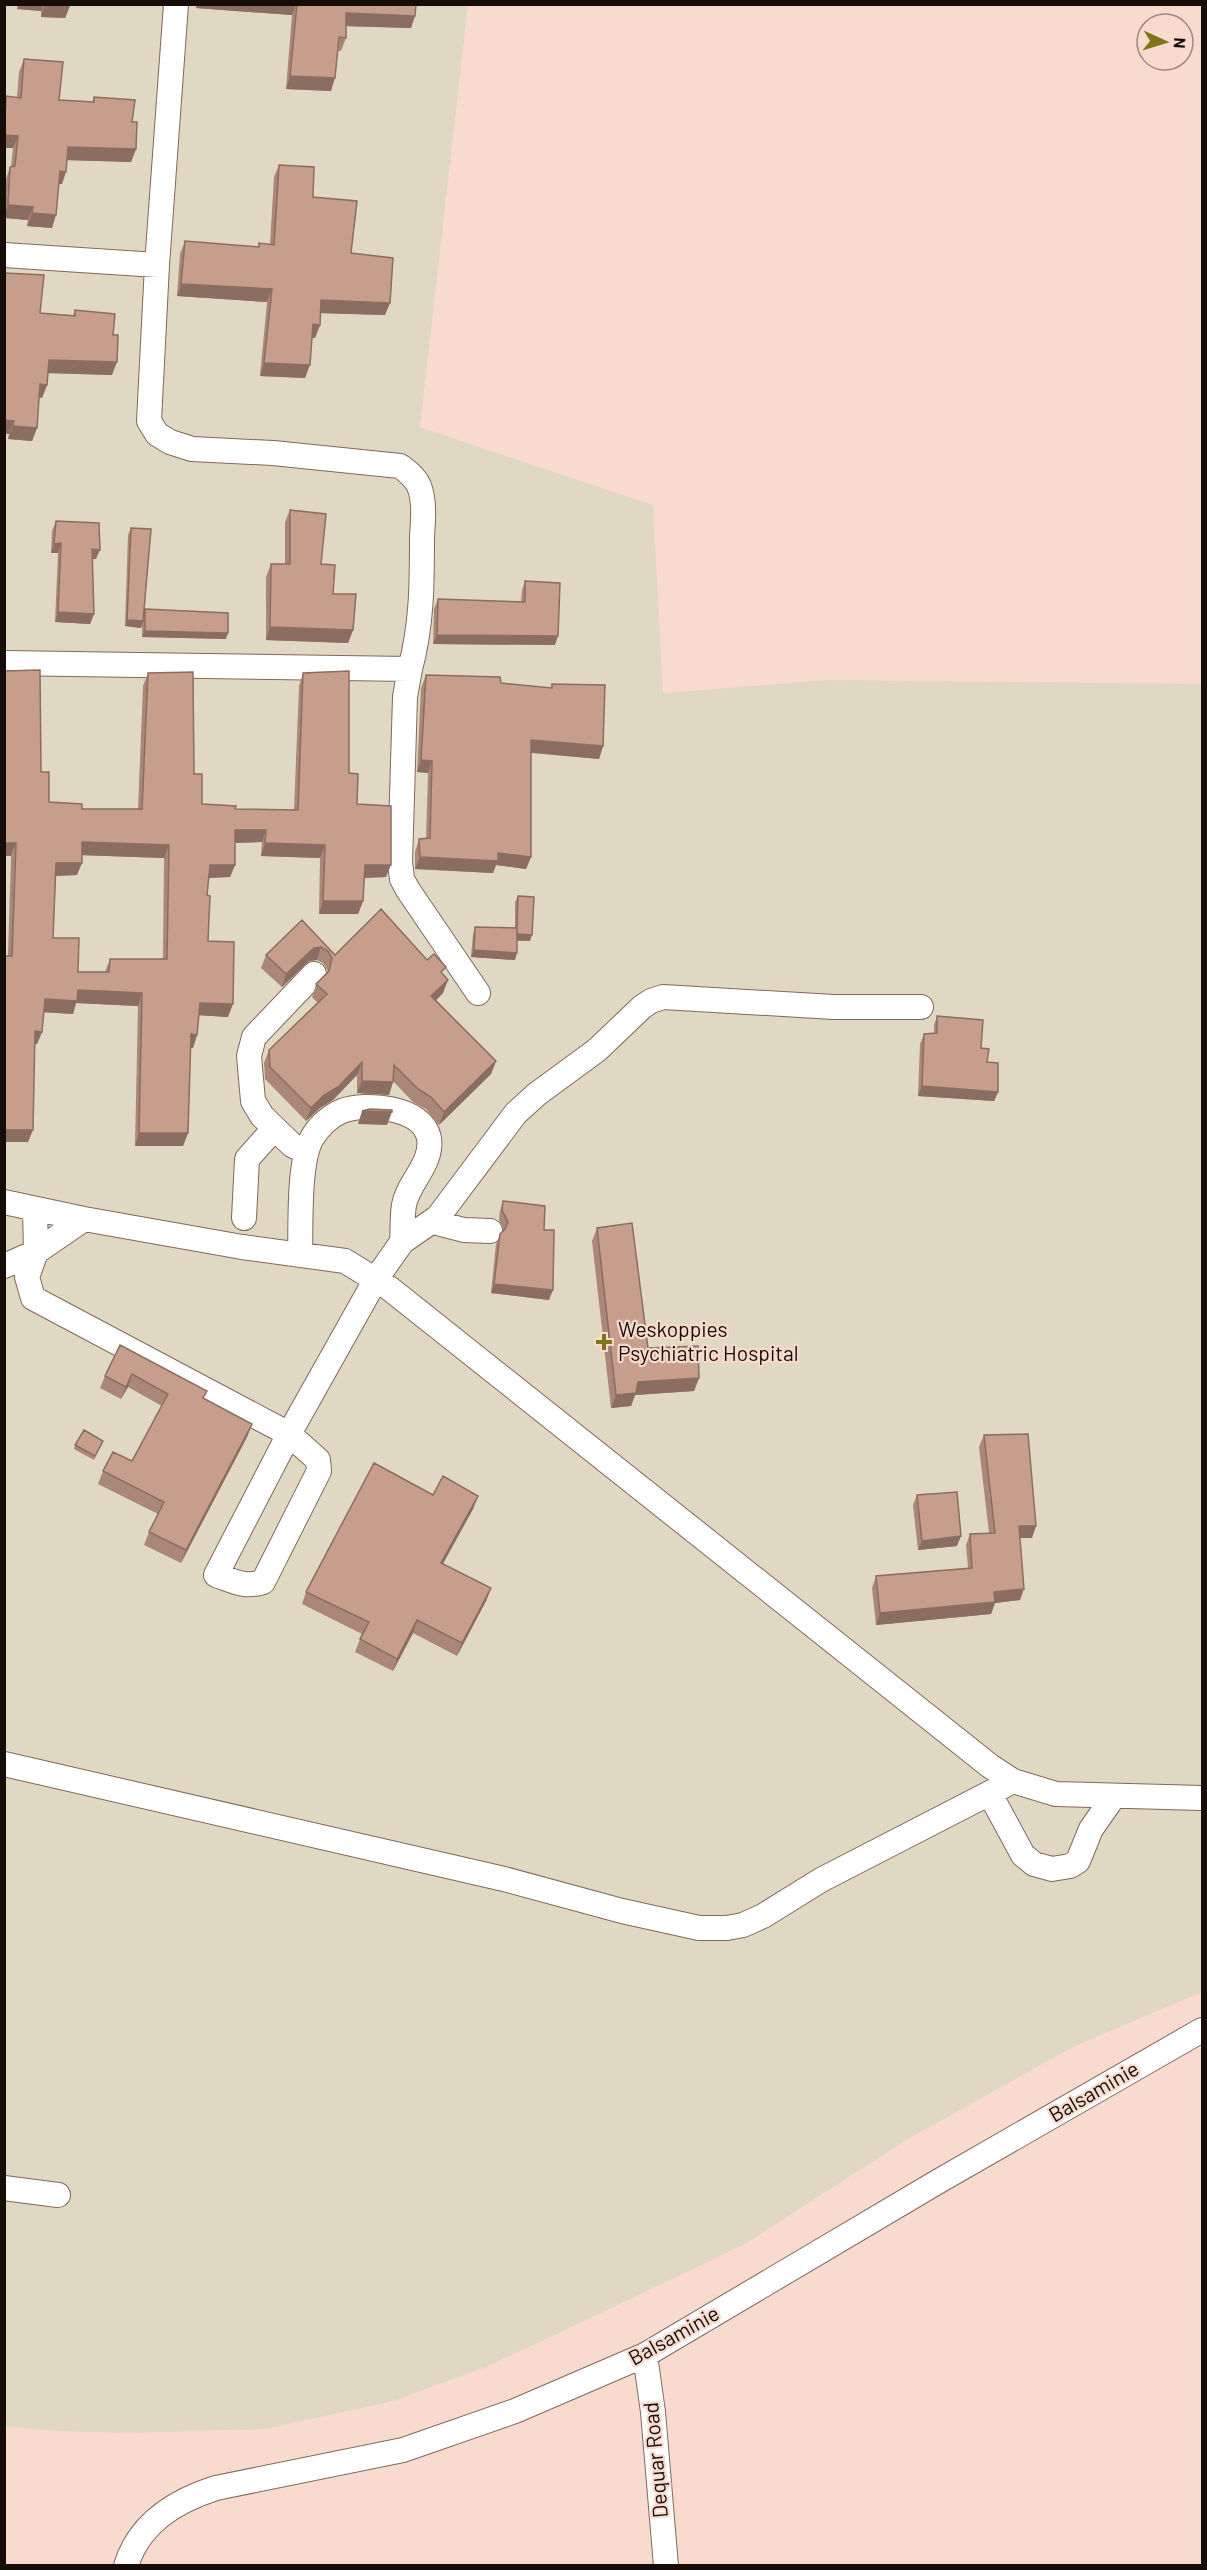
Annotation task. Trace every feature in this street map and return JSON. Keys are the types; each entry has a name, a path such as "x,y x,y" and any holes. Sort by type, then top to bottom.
{"street":[{"path":"176,4 157,265 149,421 157,434 170,442 192,449 273,453 400,466 416,481 423,507 422,600 416,648 405,698 400,862 402,879 478,993"},
{"path":"4,255 157,265"},
{"path":"4,663 410,669"},
{"path":"306,1152 292,1145 274,1129 253,1101 249,1077 249,1056 251,1044 260,1029 314,974"},
{"path":"35,1209 36,1252 27,1277 33,1298 289,1434 318,1460 319,1471 263,1582 249,1586 216,1575 289,1434 376,1279 402,1242 433,1222 516,1113 537,1094 568,1074 651,1001 663,997 834,1007 921,1007"},
{"path":"300,1255 306,1152 311,1139 323,1124 331,1117 350,1109 387,1108 415,1117 426,1129 429,1145 423,1168 404,1204 402,1242"},
{"path":"244,1218 247,1160 274,1129"},
{"path":"4,1202 84,1220 345,1261 376,1279 990,1766 1013,1781 1056,1794 1203,1798"},
{"path":"4,1266 36,1252 84,1220"},
{"path":"433,1222 464,1230 490,1231"},
{"path":"4,1764 504,1879 622,1911 699,1928 727,1928 743,1925 763,1916 821,1880 1013,1781"},
{"path":"990,1794 1023,1855 1035,1864 1052,1869 1070,1866 1078,1861 1094,1823 1114,1796"},
{"name":"Balsaminie","path":"126,2565 140,2535 156,2518 191,2496 216,2488 403,2450 515,2411 645,2355 939,2181 1203,2030"},
{"path":"4,2188 58,2195"},
{"name":"Dequar Road","path":"645,2355 653,2412 666,2565"}],"shaded area":[{"name":"Weskoppies Psychiatric Hospital","path":"4,5 468,5 420,427 653,505 663,693 827,680 1202,684 1202,1992 1073,2047 906,2140 745,2244 557,2334 486,2367 393,2401 265,2429 128,2433 54,2431 5,2426"}],"building":[{"path":"297,4 416,4 415,16 346,13 346,38 339,37 335,78 290,76"},
{"path":"24,59 63,62 59,100 94,102 94,97 135,100 132,122 137,122 136,149 68,147 66,172 60,171 56,215 32,213 33,207 8,205 10,167 15,166 18,136 4,135 6,96 21,98"},
{"path":"279,165 314,167 313,197 357,201 351,253 393,258 390,303 321,300 320,325 313,324 310,365 264,363 272,289 181,284 185,241 259,247 259,243 274,245"},
{"path":"5,273 44,275 40,313 75,316 75,310 115,314 113,335 118,335 117,362 49,360 47,385 40,384 37,428 13,426 14,421 4,420"},
{"path":"290,510 326,514 321,564 335,565 333,594 356,594 353,630 270,627 271,564 290,564"},
{"path":"56,521 99,523 100,550 92,549 94,614 58,612 61,543 54,544"},
{"path":"131,528 151,529 143,621 127,620"},
{"path":"525,581 560,583 558,636 437,635 438,599 525,602"},
{"path":"145,609 228,613 228,633 145,631"},
{"path":"40,670 41,772 49,772 49,802 82,804 82,809 142,809 148,673 193,672 194,774 202,774 202,804 236,806 235,809 298,810 303,673 349,671 349,773 358,774 357,804 391,806 391,865 365,865 363,901 323,901 325,845 265,843 266,830 235,830 235,865 210,865 207,895 210,896 208,941 234,942 233,1004 200,1003 197,1035 191,1034 188,1133 139,1133 142,993 78,990 77,1001 45,999 42,1032 35,1031 33,1130 4,1130 4,956 12,956 16,843 4,843 4,671","holes":["82,842 169,845 167,959 110,959 109,972 78,972 79,938 53,938 56,863 82,863"]},
{"path":"426,675 500,677 501,683 552,688 552,684 605,685 603,746 531,740 531,857 498,853 498,861 420,857 419,839 430,838 432,761 421,760"},
{"path":"518,896 534,897 532,935 517,934 517,953 474,950 475,927 517,928"},
{"path":"381,909 427,960 434,954 446,967 441,972 448,980 431,996 496,1061 444,1112 431,1097 418,1089 394,1065 393,1082 362,1081 362,1062 338,1087 324,1095 311,1108 270,1067 269,1050 327,994 316,984 329,971 332,958 328,951 321,947 314,948 286,974 266,955 302,920 335,955"},
{"path":"937,1016 983,1020 981,1048 989,1049 987,1062 998,1063 998,1092 922,1086 924,1034 937,1033"},
{"path":"392,1110 392,1112 362,1111"},
{"path":"503,1201 545,1206 544,1230 554,1230 553,1290 494,1284 500,1234 508,1222 502,1210"},
{"path":"632,1223 648,1348 698,1346 699,1378 638,1382 636,1393 616,1395 597,1228"},
{"path":"120,1345 207,1391 203,1398 252,1424 186,1550 149,1532 164,1502 103,1471 113,1452 132,1461 168,1394 132,1374 126,1387 105,1376"},
{"path":"84,1430 103,1441 95,1456 75,1445"},
{"path":"1028,1434 1036,1526 1019,1526 1024,1589 994,1592 995,1602 880,1613 876,1576 972,1568 970,1534 995,1533 984,1435"},
{"path":"374,1463 433,1495 443,1476 478,1496 441,1563 491,1588 462,1643 417,1620 397,1659 360,1639 369,1622 306,1592"},
{"path":"957,1492 961,1536 922,1541 917,1495"}],"place":[{"name":"Weskoppies Psychiatric Hospital","path":"604,1342"}]}
